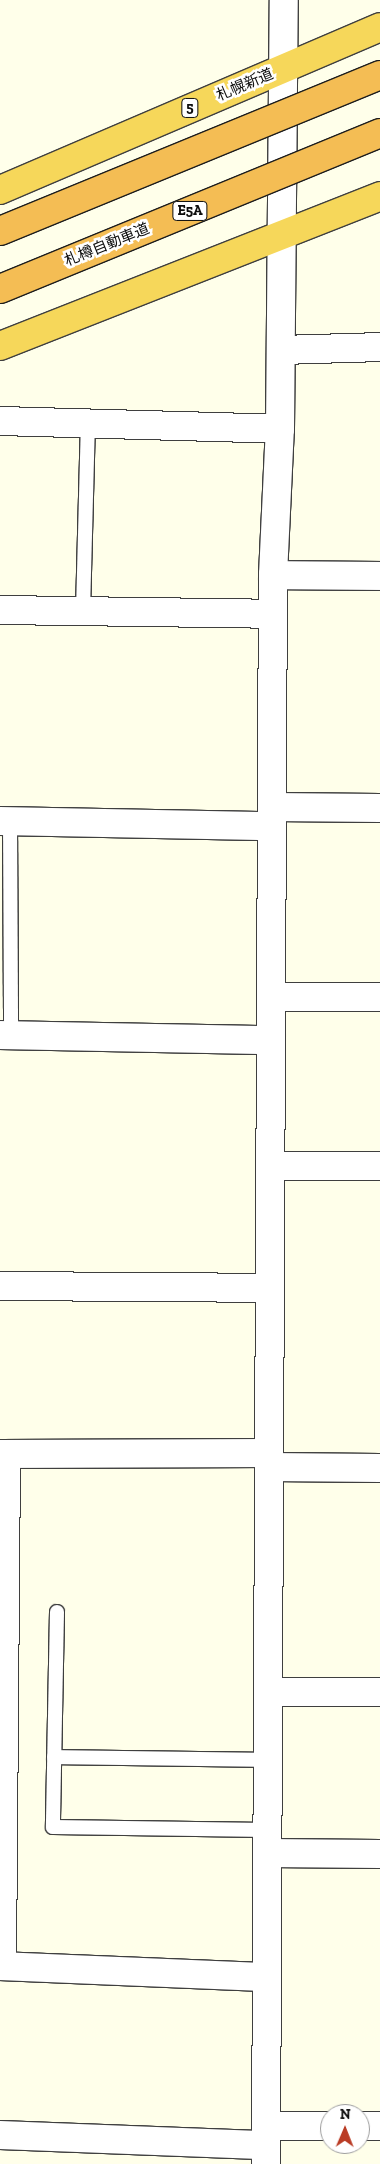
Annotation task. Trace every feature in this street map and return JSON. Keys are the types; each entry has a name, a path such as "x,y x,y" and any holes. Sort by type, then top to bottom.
{"highway":[{"name":"札幌新道","path":"0,190 380,27"},
{"path":"0,231 380,75"},
{"name":"札樽自動車道","path":"0,289 380,133"},
{"path":"0,346 380,196"}],"street":[{"path":"266,2145 270,1166 271,1040 274,997 272,816 273,575 280,429 284,0"},
{"path":"281,350 380,347"},
{"path":"0,421 280,429"},
{"path":"273,575 380,576"},
{"path":"0,610 273,614"},
{"path":"5,821 272,816 380,808"},
{"path":"274,997 380,997"},
{"path":"5,1036 271,1040"},
{"path":"270,1166 380,1166"},
{"path":"0,1286 270,1288"},
{"path":"267,1977 1,1966 3,1454 269,1460 380,1468"},
{"path":"268,1692 380,1692"},
{"path":"267,1841 380,1854"},
{"path":"0,2135 266,2145 320,2129"}],"lane":[{"path":"83,611 88,423"},
{"path":"5,821 5,1036"},
{"path":"57,1612 53,1827 267,1841"},
{"path":"54,1757 268,1760"}]}
